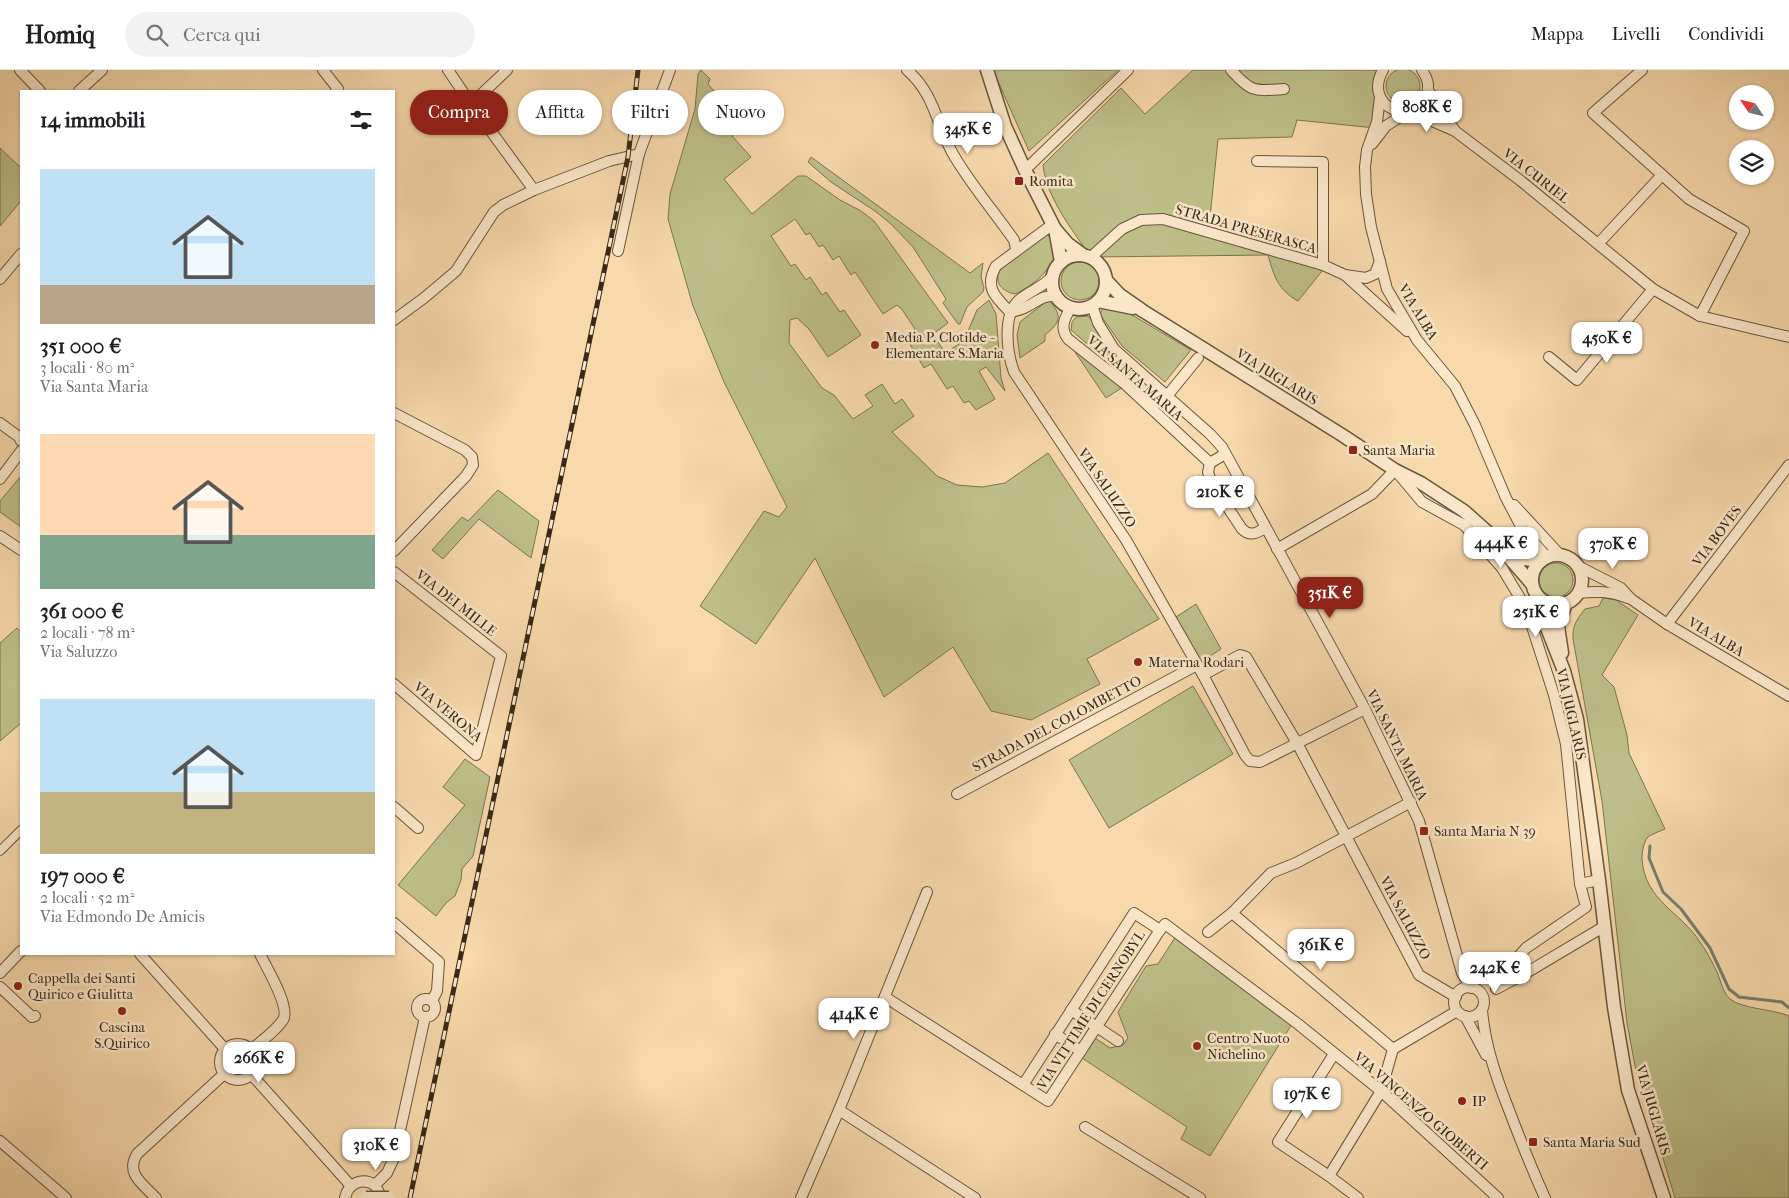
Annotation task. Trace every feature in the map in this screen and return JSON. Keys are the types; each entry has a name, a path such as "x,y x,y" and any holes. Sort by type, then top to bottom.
{"street":[{"path":"20,70 39,90"},
{"path":"80,90 102,70"},
{"path":"323,70 338,90"},
{"path":"448,70 462,90"},
{"path":"485,90 506,70"},
{"path":"618,251 639,154 670,70"},
{"path":"907,70 929,95 945,139 955,158 1014,240 1016,250"},
{"path":"987,70 1005,126 1024,170 1054,226 1067,243 1101,265 1106,280 1103,295 1095,303 1078,308 1071,307 1061,302 1057,296 1054,289 1054,275"},
{"path":"1024,170 1128,70"},
{"path":"1231,70 1250,88 1258,91 1284,90"},
{"name":"VIA ALBA","path":"1383,70 1378,79 1377,88 1380,98 1376,122 1367,150 1365,167 1366,194 1371,227 1387,289 1417,340 1455,386 1475,425 1506,498 1524,532 1544,559"},
{"name":"VIA CURIEL","path":"1422,70 1427,78 1428,90 1455,132"},
{"path":"1642,70 1593,113 1689,198 1744,231 1700,316"},
{"path":"1367,150 1386,126 1418,107 1425,99 1428,90"},
{"name":"VIA CURIEL","path":"1380,98 1392,109 1400,112 1409,111 1455,132 1521,181 1653,289 1700,316 1789,337"},
{"path":"494,135 534,190"},
{"path":"395,319 456,271 494,212 503,205 534,190 609,162 639,154"},
{"path":"1257,161 1323,162 1324,265"},
{"path":"1598,244 1662,175"},
{"name":"STRADA PRESERASCA","path":"1087,256 1122,229 1141,220 1163,219 1324,265 1345,275 1417,340"},
{"path":"1010,312 991,289 991,275 996,266 1016,250 1054,226"},
{"path":"1054,226 1061,262"},
{"path":"0,279 20,255"},
{"path":"1010,312 1018,300 1046,284 1054,275 1061,262 1075,255 1087,256"},
{"name":"STRADA PRESERASCA","path":"1345,275 1366,278 1375,274 1380,261"},
{"name":"VIA JUGLARIS","path":"1106,280 1120,295 1143,311 1342,435 1394,470 1421,483 1464,511 1492,536 1524,559 1544,559"},
{"path":"1368,296 1376,298 1382,296 1387,289"},
{"path":"1550,358 1577,380 1653,289"},
{"path":"1010,312 1024,308 1042,297 1048,295 1057,296"},
{"name":"VIA JUGLARIS","path":"1095,303 1115,304 1143,311"},
{"name":"VIA SANTA MARIA","path":"1095,303 1098,323 1114,349 1210,434 1225,454 1365,709 1419,821 1462,973 1484,1000 1482,1008 1483,1029 1492,1067 1526,1156 1545,1198"},
{"name":"VIA SANTA MARIA","path":"1071,307 1063,326 1065,334 1210,462"},
{"name":"VIA SALUZZO","path":"1010,312 1008,340 1010,361 1014,372 1126,540 1250,761 1260,762 1365,709"},
{"path":"1151,408 1198,358"},
{"path":"395,414 465,450 472,456 473,465 466,476 395,550"},
{"path":"0,423 20,439"},
{"path":"0,480 20,452"},
{"path":"1225,454 1210,462 1208,472 1211,482 1242,529 1249,534 1254,534 1265,528"},
{"name":"VIA BOVES","path":"1668,624 1789,465"},
{"path":"1277,549 1372,494 1394,470"},
{"name":"VIA JUGLARIS","path":"1394,470 1422,502 1464,525 1502,568 1526,608 1554,695 1566,744 1580,884 1586,907 1526,948 1519,956 1526,973"},
{"name":"VIA ALBA","path":"1506,498 1561,556"},
{"path":"0,536 20,549"},
{"name":"VIA JUGLARIS","path":"1492,536 1534,589 1564,671 1577,720 1614,1006 1628,1090 1664,1198"},
{"path":"1561,556 1567,557 1576,565 1580,572 1581,579 1578,593 1566,603 1550,604 1542,600 1534,589 1534,571 1544,559 1561,556"},
{"name":"VIA ALBA","path":"1576,565 1621,588 1631,599 1668,624 1788,695"},
{"name":"VIA DEI MILLE","path":"395,573 501,656"},
{"name":"VIA ALBA","path":"1578,593 1611,592 1631,599"},
{"name":"VIA JUGLARIS","path":"1564,671 1558,626 1566,603"},
{"name":"VIA SALUZZO","path":"1203,675 1240,655 1246,658 1297,743 1419,975 1456,997"},
{"name":"VIA VERONA","path":"395,685 476,755 501,656"},
{"name":"STRADA DEL COLOMBETTO","path":"957,794 1197,664"},
{"path":"1208,932 1232,913 1271,873 1296,863 1411,802"},
{"path":"395,808 418,828"},
{"path":"0,851 20,831"},
{"path":"1580,884 1599,880"},
{"path":"801,1198 839,1110 927,892"},
{"name":"VIA VITTIME DI CERNOBYL","path":"885,997 1048,1102 1160,930 1134,913 1023,1085"},
{"path":"1232,913 1393,1049"},
{"path":"375,1186 387,1173 394,1158 425,1017 434,1012 435,1005 432,1000 437,992 439,962 395,924"},
{"name":"VIA VINCENZO GIOBERTI","path":"1160,930 1165,924 1298,1024 1381,1091 1498,1198"},
{"path":"1328,1176 1381,1091 1393,1049 1461,1014 1474,1016 1496,989 1604,926"},
{"path":"1,972 20,952"},
{"path":"141,955 225,1048"},
{"path":"251,1050 284,1019 285,1013 281,998 260,955"},
{"path":"0,987 32,1017 35,1016"},
{"path":"1456,997 1462,989 1496,989"},
{"name":"VIA SANTA MARIA","path":"1456,997 1455,1006 1492,1067"},
{"path":"1071,1010 1118,1041"},
{"path":"1055,1034 1081,1051"},
{"path":"238,1044 245,1045 251,1050 256,1062 251,1074 239,1080 231,1079 224,1074 220,1061 225,1048 238,1044"},
{"path":"1334,1054 1278,1142 1358,1198"},
{"path":"156,1198 134,1175 132,1168 137,1154 224,1074"},
{"path":"251,1074 351,1186"},
{"path":"839,1110 975,1198"},
{"path":"1086,1127 1200,1198"},
{"path":"0,1141 66,1198"},
{"path":"345,1198 351,1186 365,1181 375,1186 382,1198"},
{"path":"366,1198 389,1198"}],"green space":[{"path":"1403,69 1410,70 1415,74 1419,79 1419,93 1415,98 1410,102 1403,103 1396,102 1391,98 1387,93 1386,86 1387,79 1391,74 1396,70"},
{"path":"701,70 710,79 708,84 713,90 698,90 698,135 733,135 732,136 751,157 724,179 752,214 798,176 806,176 840,200 861,211 874,221 948,323 933,334 945,353 959,344 966,336 977,310 989,300 996,314 1001,378 1005,391 986,367 979,371 995,399 976,410 969,401 964,403 953,386 947,389 931,364 924,368 905,336 915,329 901,308 897,305 883,314 855,272 851,275 839,256 833,260 823,245 819,247 810,233 806,235 795,219 771,236 791,266 795,264 806,280 810,277 822,295 826,292 840,312 844,310 861,335 828,357 809,329 797,318 790,320 789,343 822,388 834,395 853,419 873,406 865,395 882,384 895,404 902,399 914,416 892,432 937,476 957,485 982,487 1005,483 1048,453 1159,619 1087,659 1100,684 1031,720 991,711 953,647 884,697 815,558 756,644 700,606 764,511 779,517 787,507 724,382 693,306 668,219 670,194 695,109 698,74"},
{"path":"993,70 1118,70 1029,151"},
{"path":"1193,70 1385,70 1375,128 1297,120 1292,137 1218,139 1209,227 1326,266 1298,301 1281,287 1272,270 1268,255 1091,257 1061,213 1049,189 1043,165 1121,88 1145,114"},
{"path":"0,148 20,167 20,202 0,226"},
{"path":"811,157 970,273 983,263 981,277 984,288 983,292 967,307 960,324 958,324 943,303 946,299 913,247 891,224 875,211 831,182 808,162"},
{"path":"1044,234 1048,235 1057,250 1046,271 1035,282 1015,294 1003,289 998,282 1001,269 1014,256"},
{"path":"1080,262 1094,267 1099,281 1094,295 1080,300 1066,295 1061,281 1066,267"},
{"path":"1048,300 1058,314 1057,322 1045,335 1045,341 1020,358 1017,335 1020,322"},
{"path":"1104,306 1117,306 1191,350 1165,382 1122,346 1100,314"},
{"path":"1088,316 1143,377 1135,385 1071,330 1072,322 1076,317"},
{"path":"1071,346 1123,387 1106,398"},
{"path":"20,477 20,526 0,512 0,501"},
{"path":"498,490 539,521 531,558 479,519 443,559 432,550 462,517 468,521"},
{"path":"1556,563 1563,564 1568,568 1572,573 1572,587 1568,592 1563,596 1556,597 1549,596 1544,592 1540,587 1539,580 1540,573 1544,568 1549,564"},
{"path":"1603,598 1616,600 1638,615 1602,675 1614,687 1627,735 1629,753 1665,829 1648,837 1644,845 1642,859 1650,885 1656,896 1692,931 1703,945 1730,999 1742,1005 1789,1016 1789,1198 1675,1198 1635,1066 1627,1023 1602,801 1573,639 1574,626 1585,609 1599,606"},
{"path":"1196,604 1221,649 1201,662 1176,617"},
{"path":"17,628 20,631 20,724 0,741 0,643"},
{"path":"1193,686 1233,754 1109,828 1069,760"},
{"path":"465,759 490,777 473,856 462,869 461,880 455,896 446,903 436,916 398,885 465,805 443,787"},
{"name":"Centro Nuoto Nichelino","path":"1176,936 1292,1024 1210,1156 1181,1139 1187,1127 1082,1058 1095,1038 1110,1048 1123,1045 1128,1038 1118,1012 1146,966 1158,964"}],"waterway":[{"path":"1650,846 1649,858 1663,892 1681,909 1710,948 1729,989 1739,997 1782,1002 1789,1008"}],"railway":[{"path":"410,1198 628,157 638,70"}],"place":[{"name":"Romita","path":"1019,181"},
{"name":"Media P. Clotilde - Elementare S.Maria","path":"875,345"},
{"name":"Santa Maria","path":"1353,450"},
{"name":"Materna Rodari","path":"1138,662"},
{"name":"Santa Maria N 39","path":"1424,831"},
{"name":"Cappella dei Santi Quirico e Giulitta","path":"18,986"},
{"name":"Cascina S.Quirico","path":"122,1011"},
{"name":"Centro Nuoto Nichelino","path":"1197,1046"},
{"name":"IP","path":"1462,1101"},
{"name":"Santa Maria Sud","path":"1533,1142"}]}
